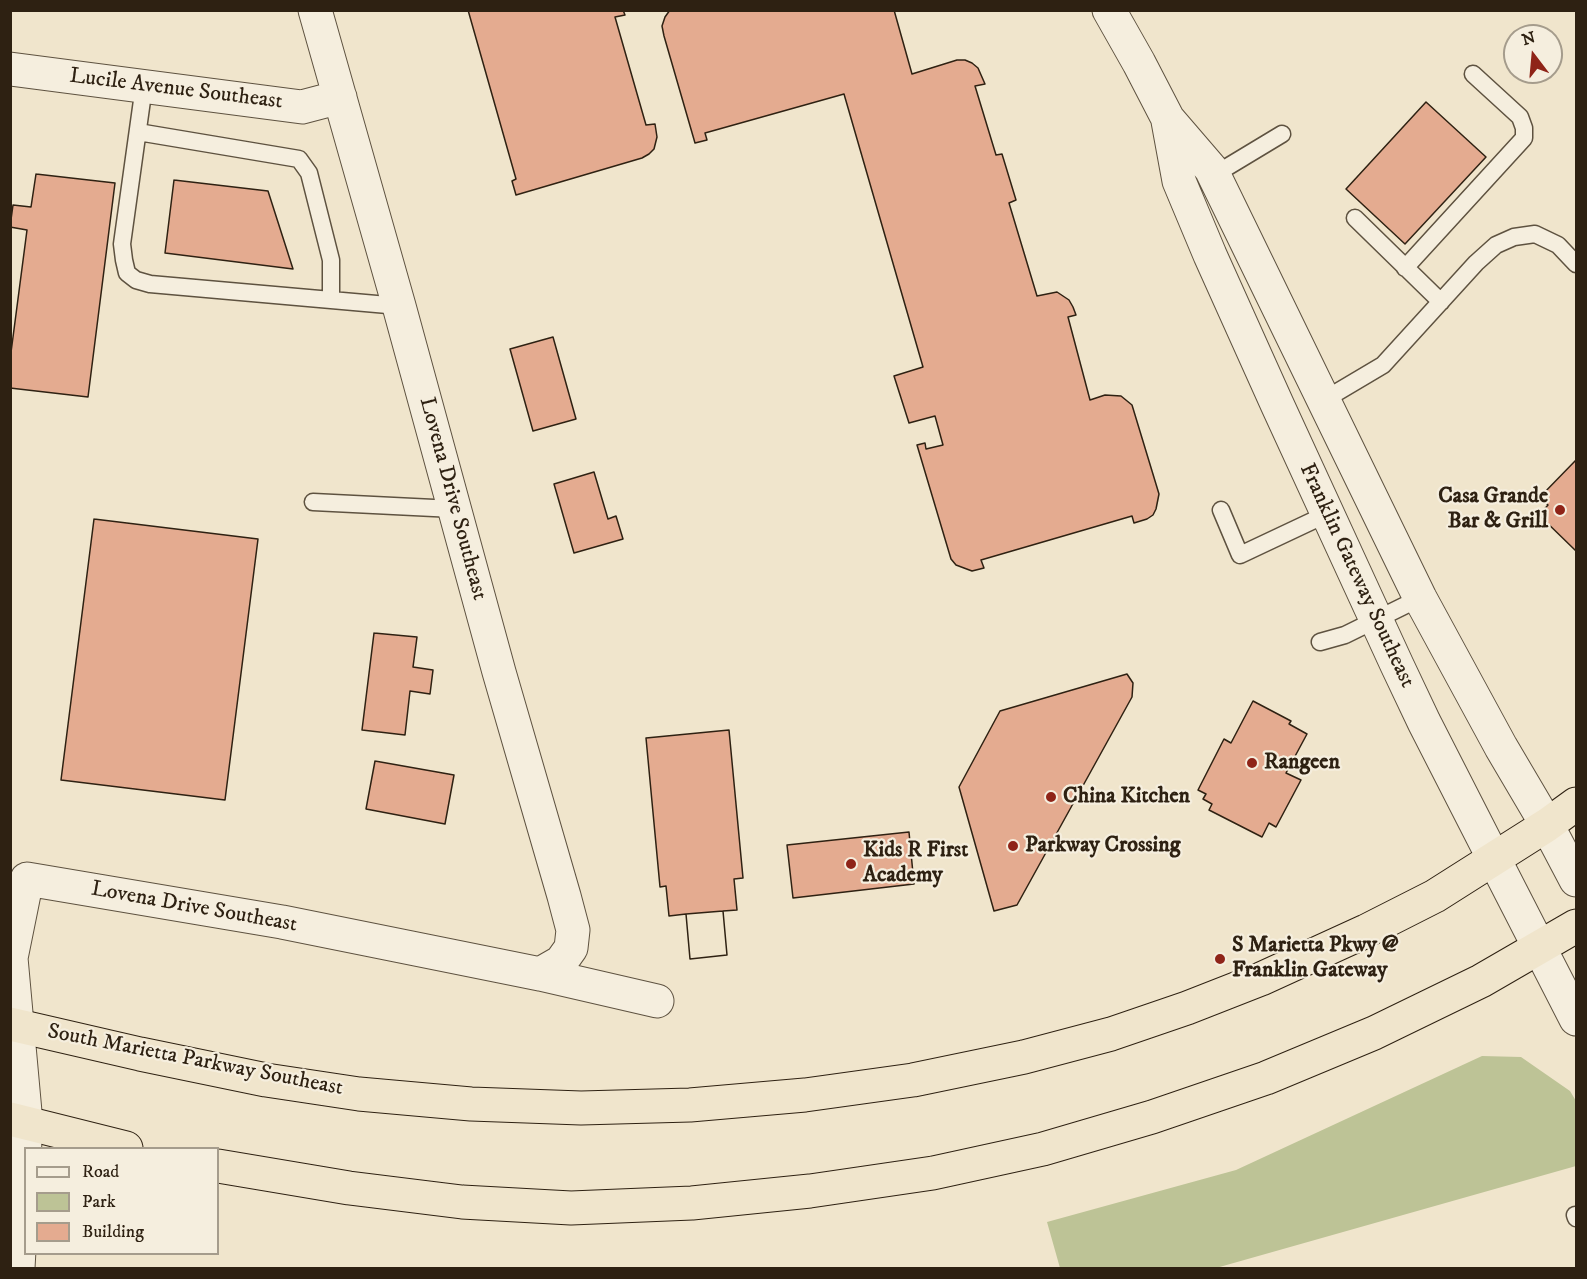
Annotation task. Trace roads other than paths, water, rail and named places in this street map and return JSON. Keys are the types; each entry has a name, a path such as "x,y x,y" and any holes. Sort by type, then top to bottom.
{"highway":[{"name":"South Marietta Parkway Southeast","path":"13,1024 140,1054 267,1080 359,1094 471,1104 581,1108 690,1105 804,1095 913,1080 1024,1057 1111,1034 1261,979 1366,932 1435,896 1576,804"},
{"path":"219,1166 349,1188 462,1202 571,1208 692,1203 810,1191 933,1173 1043,1149 1152,1117 1266,1078 1374,1033 1481,981 1576,926"},
{"path":"18,1121 118,1147"}],"street":[{"name":"Lovena Drive Southeast","path":"315,10 573,930 571,948 561,962 540,974"},
{"name":"Franklin Gateway Southeast","path":"1109,10 1168,119 1211,169 1420,598 1576,880"},
{"name":"Lucile Avenue Southeast","path":"10,69 302,107 340,97"},
{"name":"Franklin Gateway Southeast","path":"1168,119 1179,181 1276,404 1424,722 1576,1019"},
{"name":"Lovena Drive Southeast","path":"18,1269 18,1121 10,958 19,878 282,922 540,974 657,1001"}],"lane":[{"path":"1405,268 1524,138 1524,128 1520,117 1473,74"},
{"path":"144,86 122,244 127,273 136,280 150,285 399,306"},
{"path":"138,132 299,159 309,172 331,260 331,300"},
{"path":"1214,175 1282,134"},
{"path":"1356,218 1441,302"},
{"path":"1324,400 1383,365 1476,263 1496,245 1514,237 1535,234 1558,245 1576,264"},
{"path":"313,502 454,509"},
{"path":"1221,510 1240,555 1327,514"},
{"path":"1320,642 1345,635 1420,598"}],"place":[{"name":"Casa Grande Bar & Grill","path":"1560,510"},
{"name":"Rangeen","path":"1252,763"},
{"name":"China Kitchen","path":"1051,797"},
{"name":"Parkway Crossing","path":"1013,846"},
{"name":"Kids R First Academy","path":"851,864"},
{"name":"S Marietta Pkwy @ Franklin Gateway","path":"1220,959"}]}
